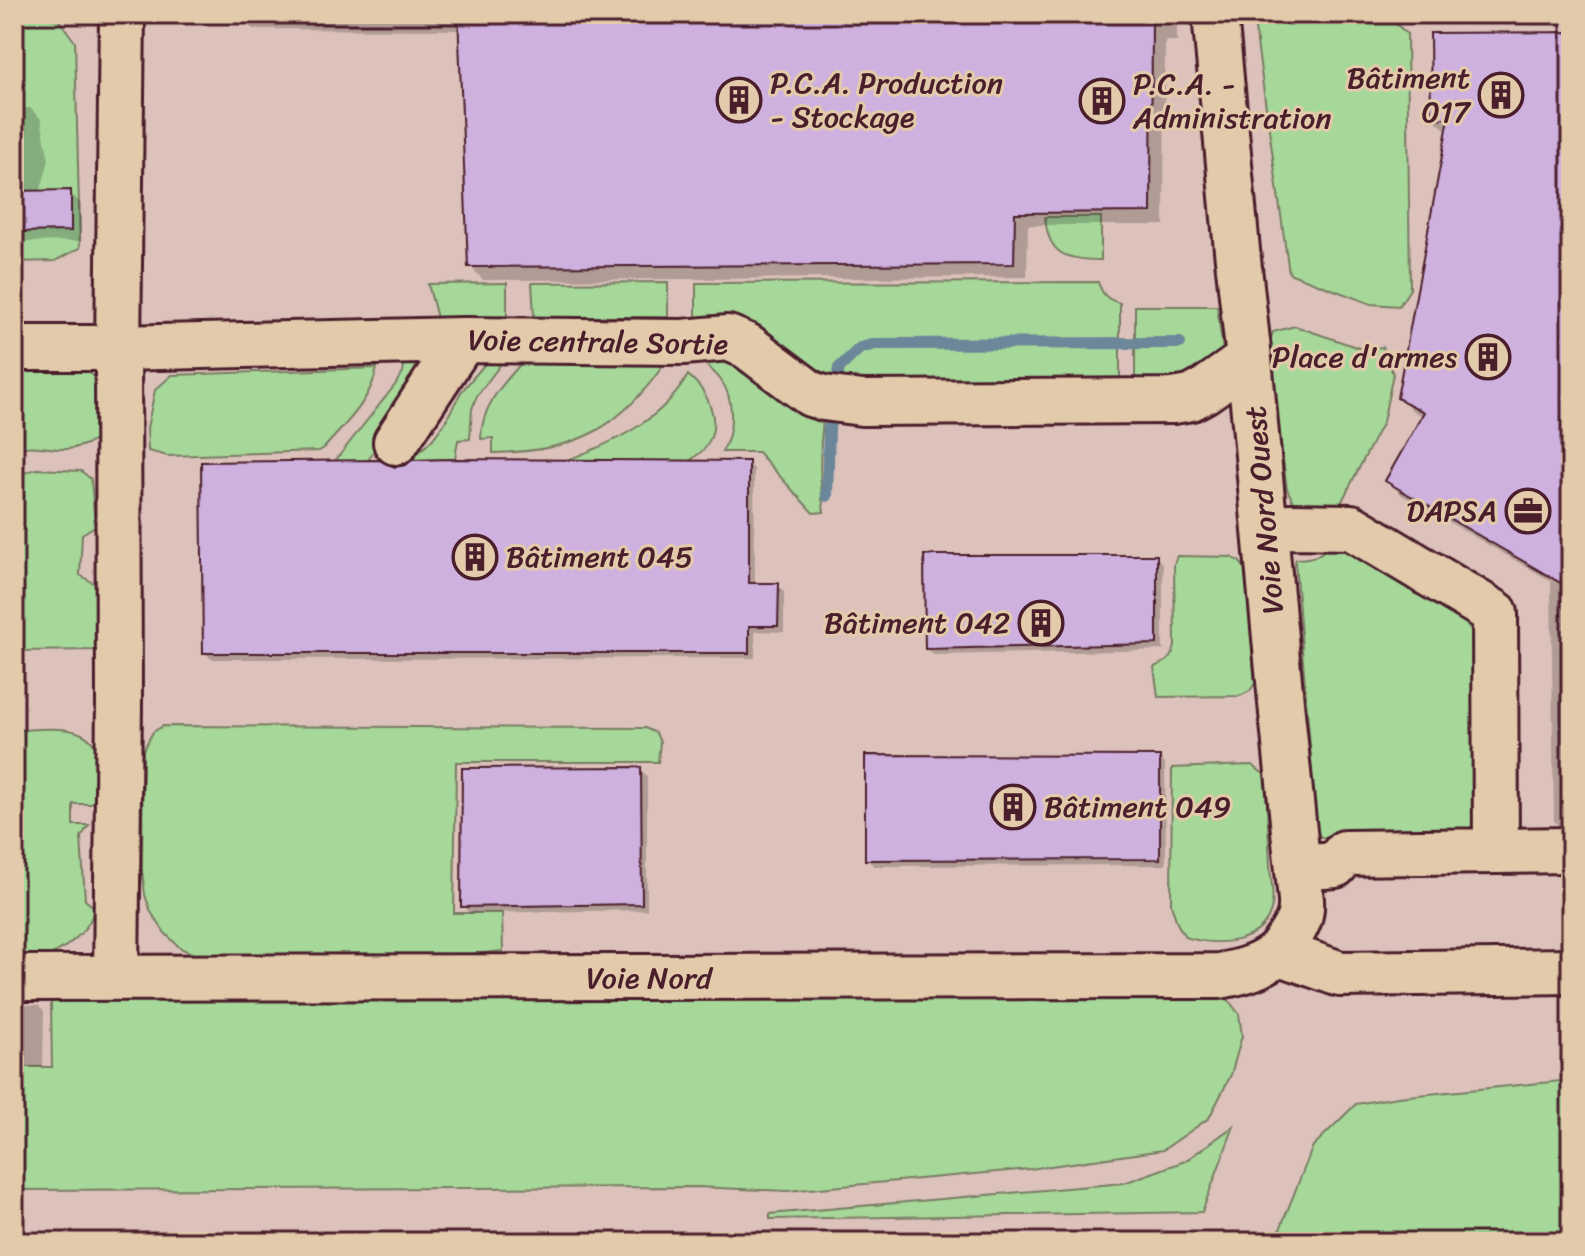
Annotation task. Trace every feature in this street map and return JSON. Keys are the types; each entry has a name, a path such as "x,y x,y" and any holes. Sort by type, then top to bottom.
{"street":[{"path":"116,978 122,14"},
{"name":"Voie Nord Ouest","path":"1215,14 1299,868 1302,913 1278,952"},
{"name":"Voie centrale Sortie","path":"14,348 463,340 683,342 728,338 747,346 811,394 862,403 1173,401 1191,398 1204,391 1249,359"},
{"path":"396,442 463,340"},
{"path":"1265,527 1351,527 1495,613 1496,851"},
{"path":"1299,868 1335,865 1345,853 1571,850"},
{"path":"1278,952 1340,974 1571,971"},
{"name":"Voie Nord","path":"14,978 1220,976 1254,967 1278,952"}],"green space":[{"path":"14,14 59,20 75,42 80,248 55,261 14,262"},
{"path":"1253,14 1392,20 1407,34 1410,289 1399,306 1371,304 1289,273"},
{"path":"1045,217 1101,217 1101,260 1078,259 1061,253 1050,240"},
{"path":"668,282 668,317 534,317 532,283"},
{"path":"1098,282 1106,296 1120,303 1120,380 845,382 820,377 760,328 731,319 696,318 696,283"},
{"path":"507,283 507,318 437,318 428,284"},
{"path":"1135,306 1217,306 1223,351 1212,364 1182,379 1135,381"},
{"path":"1295,326 1362,349 1383,347 1393,374 1383,422 1341,503 1315,510 1294,503 1287,489 1268,347 1273,332"},
{"path":"506,357 477,396 472,409 470,439 458,440 455,459 410,460 431,441 461,392 484,365 493,359"},
{"path":"669,357 634,402 595,431 574,441 523,452 493,453 493,438 481,439 489,405 525,359"},
{"path":"697,357 729,360 823,420 820,466 824,512 813,513 758,452 722,452 731,425 728,396 720,379"},
{"path":"405,358 419,363 420,368 368,461 335,461 395,385 403,372"},
{"path":"14,359 60,360 90,372 98,392 98,439 67,449 14,449"},
{"path":"377,368 363,402 319,451 168,456 148,451 147,428 155,390 172,375"},
{"path":"688,375 702,390 713,419 710,439 690,461 567,460 619,438 651,417 678,391"},
{"path":"36,469 81,471 91,479 95,526 82,534 80,575 95,584 98,650 14,651 14,476"},
{"path":"1331,540 1460,616 1474,634 1474,823 1466,835 1322,838 1317,833 1295,562 1296,559 1317,556"},
{"path":"1177,556 1231,557 1245,568 1255,683 1250,691 1240,696 1158,697 1154,667 1168,660 1175,646 1174,564"},
{"path":"163,726 645,728 656,733 660,742 658,762 456,762 454,913 502,913 503,951 430,958 203,958 180,948 165,933 151,912 145,895 142,870 143,750 153,732"},
{"path":"60,729 82,734 90,740 99,759 99,794 91,804 73,804 73,825 89,825 81,837 85,900 94,907 92,916 74,940 40,957 14,957 14,730"},
{"path":"1252,765 1265,775 1273,897 1268,919 1250,936 1238,940 1211,942 1185,937 1171,904 1172,768"},
{"path":"1226,997 1239,1014 1242,1036 1231,1075 1209,1118 1163,1150 1030,1169 787,1191 697,1187 14,1190 14,1067 52,1067 51,1001"},
{"path":"1571,1080 1571,1234 1275,1242 1313,1146 1356,1104"},
{"path":"1234,1126 1202,1212 770,1219 770,1214 1124,1183 1185,1161"}],"building":[{"name":"P.C.A. Production - Stockage","path":"458,14 1152,14 1151,212 1015,213 1014,264 468,267"},
{"path":"1571,32 1571,589 1385,481 1424,412 1397,398 1449,118 1431,119 1430,33"},
{"path":"71,190 71,231 14,232 14,191"},
{"name":"Bâtiment 045","path":"380,460 395,467 412,460 749,461 749,583 779,583 778,626 749,626 749,653 203,653 201,462"},
{"name":"Bâtiment 042","path":"924,555 1157,555 1157,644 925,649"},
{"name":"Bâtiment 049","path":"865,755 1160,756 1160,859 865,860"},
{"path":"641,767 642,904 461,907 462,768"}],"waterway":[{"path":"827,496 829,429 839,368 860,348 876,344 1180,343"}],"place":[{"name":"Bâtiment 017","path":"1501,95"},
{"name":"P.C.A. Production - Stockage","path":"739,100"},
{"name":"P.C.A. - Administration","path":"1102,101"},
{"name":"Place d'armes","path":"1488,357"},
{"name":"DAPSA","path":"1528,511"},
{"name":"Bâtiment 045","path":"475,557"},
{"name":"Bâtiment 042","path":"1041,623"},
{"name":"Bâtiment 049","path":"1013,807"}]}
